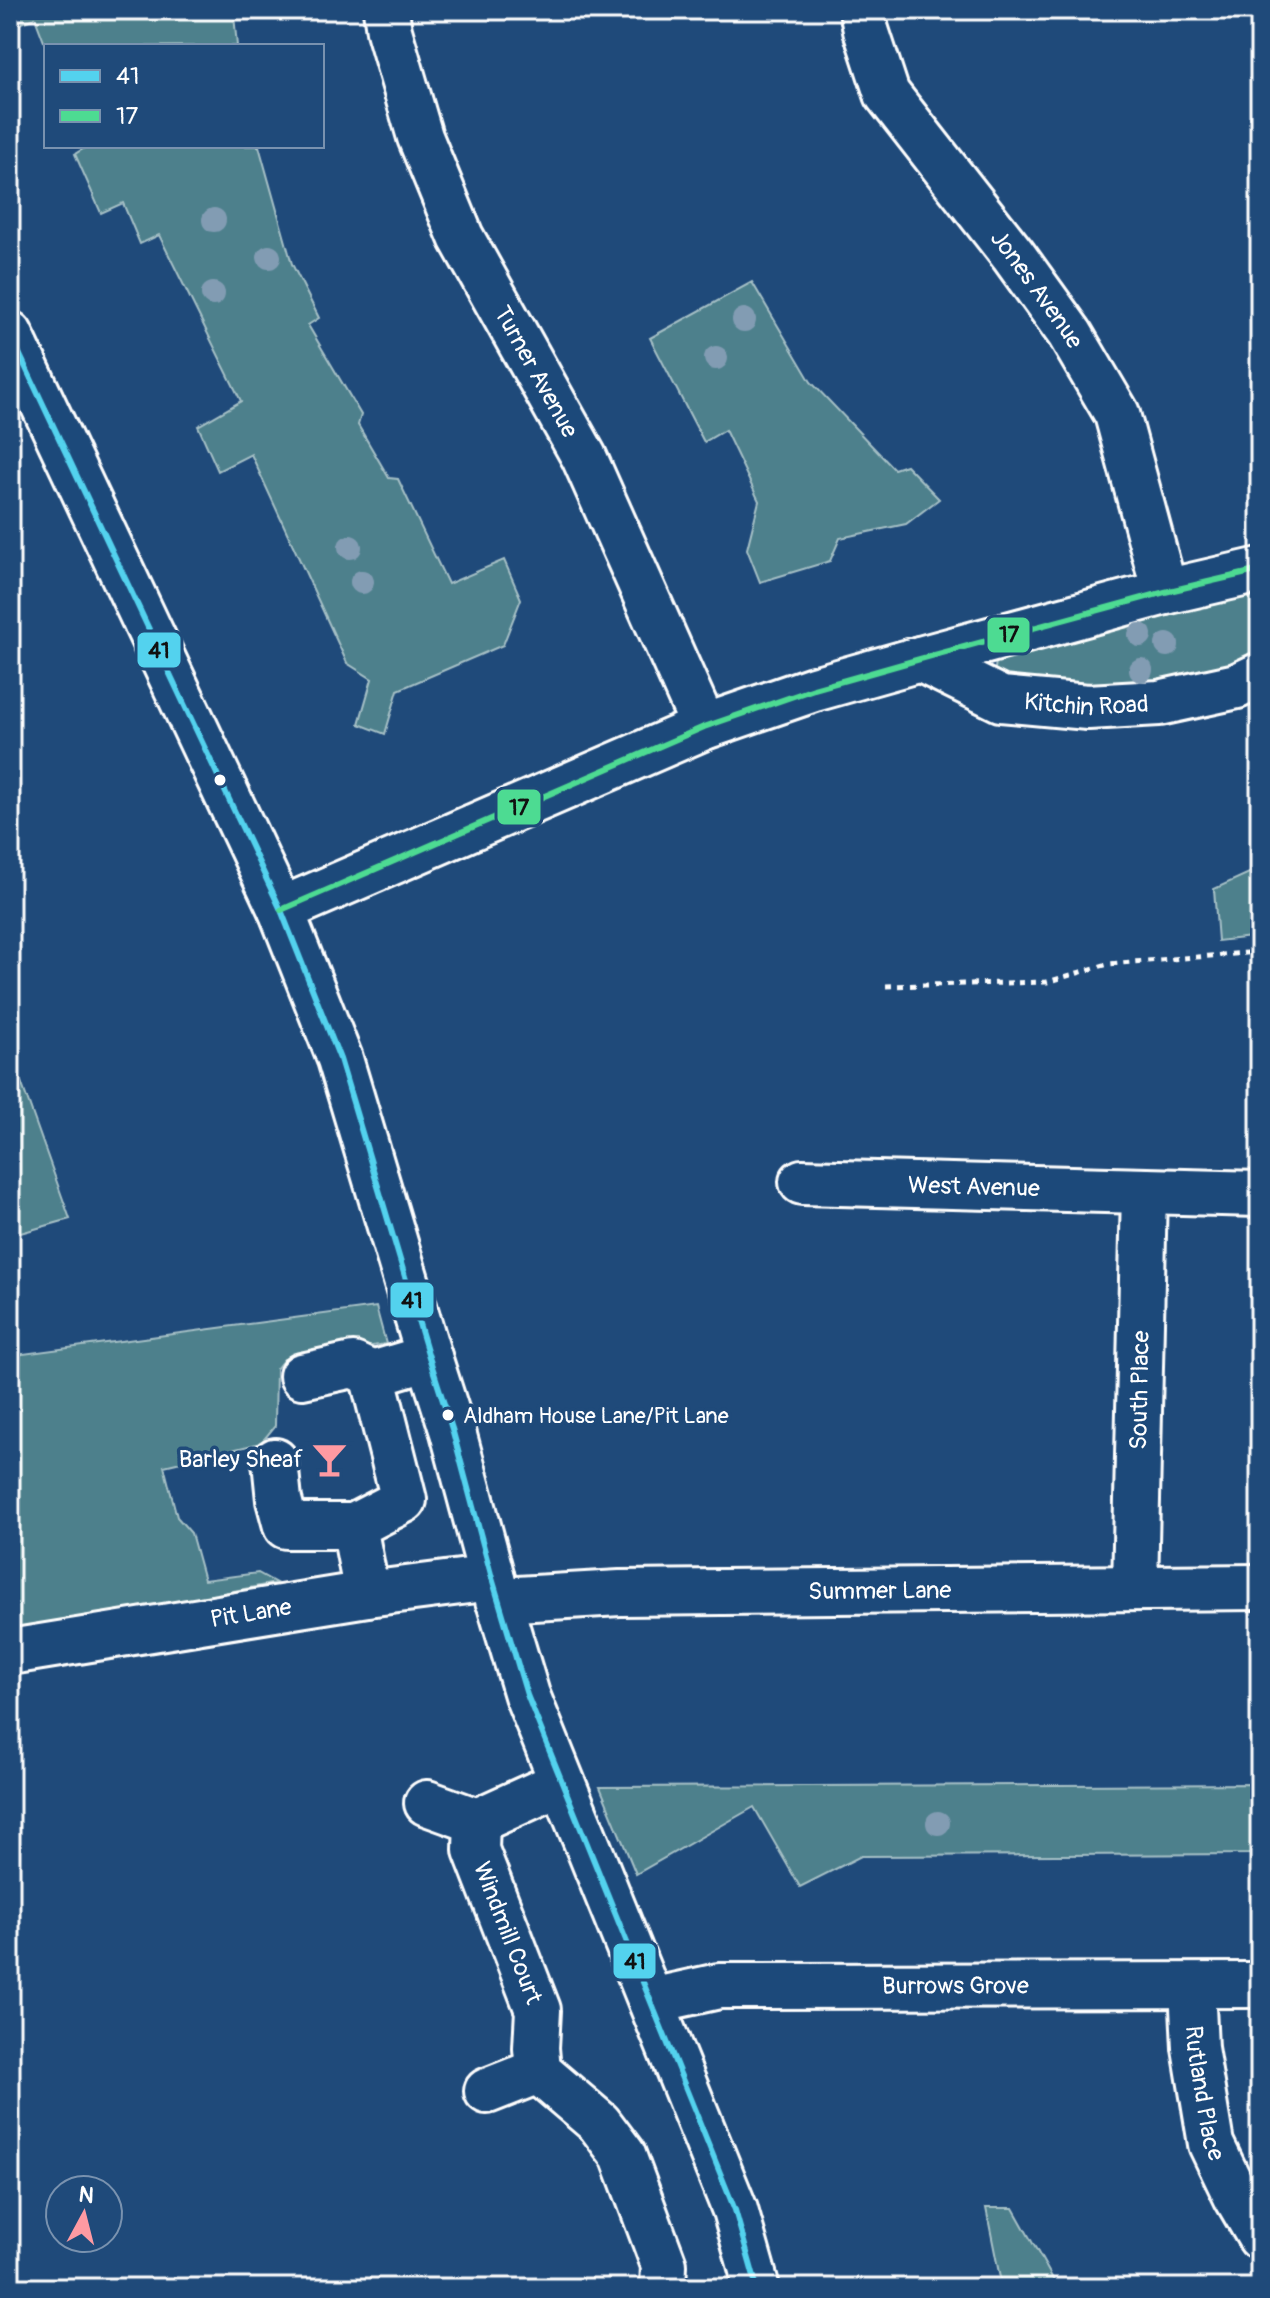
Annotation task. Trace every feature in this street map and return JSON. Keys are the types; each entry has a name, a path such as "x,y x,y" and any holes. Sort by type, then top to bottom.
{"street":[{"name":"Turner Avenue","path":"386,10 389,31 420,137 461,237 584,457 704,727"},
{"name":"Jones Avenue","path":"862,10 887,94 1013,255 1070,334 1117,414 1165,592"},
{"path":"10,334 281,910 340,1059 453,1432 527,1695 735,2210 757,2288"},
{"path":"281,910 704,727 814,689 920,659 1165,592 1260,570"},
{"name":"Kitchin Road","path":"920,659 1001,699 1088,707 1159,703 1237,686 1260,675"},
{"name":"West Avenue","path":"802,1182 1260,1194"},
{"name":"South Place","path":"1135,1588 1144,1191"},
{"path":"302,1376 353,1365 372,1374 429,1357"},
{"path":"275,1461 279,1500 286,1526 354,1526 404,1500 372,1374"},
{"path":"354,1526 367,1594"},
{"name":"Summer Lane","path":"495,1589 620,1593 1260,1587"},
{"name":"Pit Lane","path":"10,1652 367,1594 495,1589"},
{"path":"427,1803 477,1821 561,1783"},
{"name":"Windmill Court","path":"477,1821 476,1850 538,2010 538,2071"},
{"name":"Burrows Grove","path":"651,2001 719,1986 1260,1985"},
{"name":"Rutland Place","path":"1192,1986 1195,2048 1211,2144 1260,2237"},
{"path":"487,2091 538,2071 599,2123 623,2155 664,2265 663,2288"}],"path":[{"path":"886,986 1047,982 1108,964 1260,952"}],"green space":[{"path":"10,10 273,10 234,15 237,44 45,44 35,18 13,26"},
{"path":"85,148 260,148 292,264 319,318 308,325 361,415 358,425 389,478 398,479 448,584 504,560 521,599 503,645 398,690 385,734 359,724 372,679 347,663 251,454 218,471 198,426 241,401 159,235 140,244 123,203 101,213 75,154"},
{"path":"752,282 811,382 894,469 906,465 939,499 906,524 840,538 830,561 760,582 747,549 759,501 725,430 704,442 650,338"},
{"path":"1260,587 1260,655 1228,669 1154,687 1008,684 994,674 996,662 1008,653"},
{"path":"1260,868 1260,936 1218,941 1214,889"},
{"path":"10,1056 70,1219 10,1236"},
{"path":"376,1307 386,1344 284,1359 276,1369 275,1426 261,1443 164,1466 177,1517 191,1533 204,1580 258,1573 276,1583 10,1630 10,1339 16,1355"},
{"path":"1260,1784 1260,1854 861,1856 800,1887 754,1807 636,1874 600,1787"},
{"path":"986,2208 1013,2208 1058,2288 1002,2288"}],"transit line":[{"name":"41","path":"10,334 281,910 340,1059 453,1432 527,1695 735,2210 757,2288"},
{"name":"17","path":"281,910 704,727 814,689 920,659 1165,592 1260,570"}],"place":[{"name":"Aldham House Lane/Pit Lane","path":"448,1415"},
{"name":"Barley Sheaf","path":"329,1459"}]}
